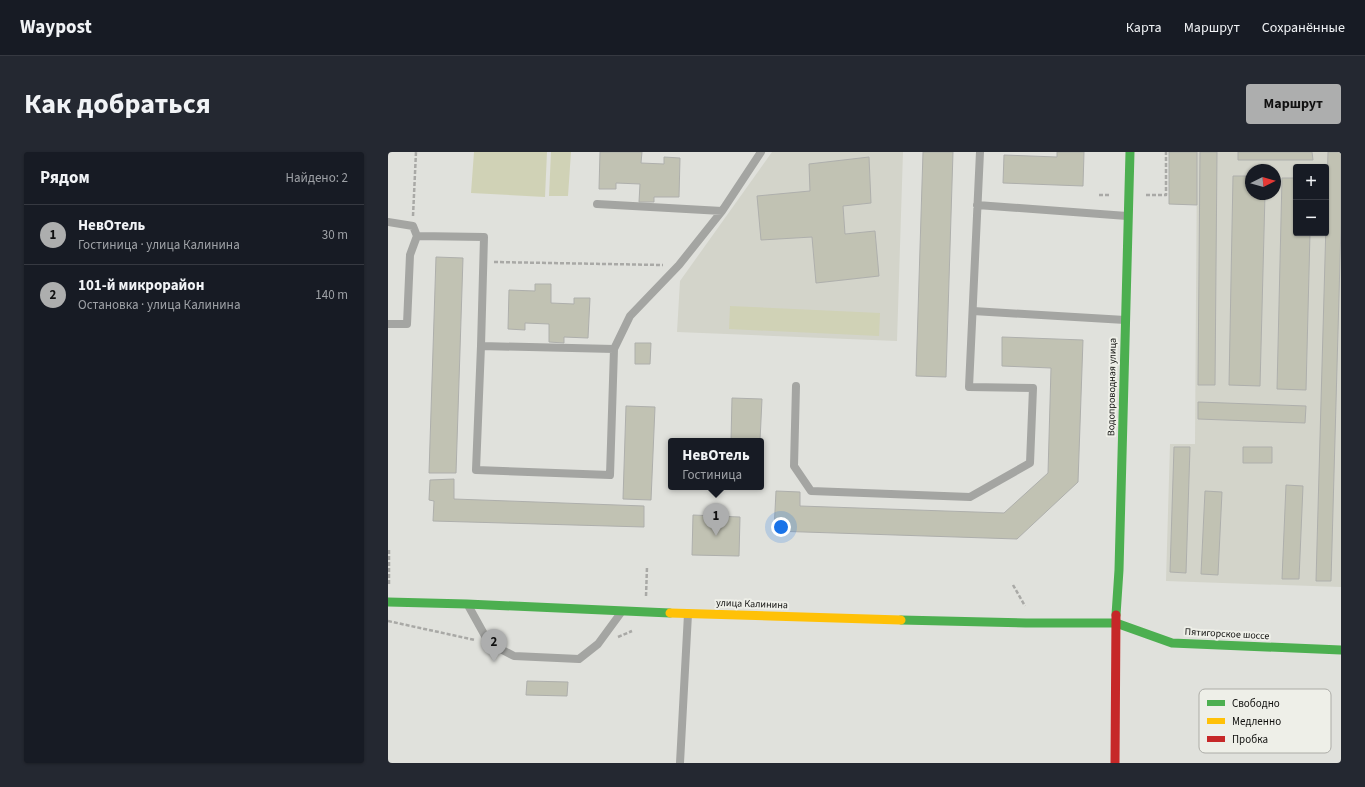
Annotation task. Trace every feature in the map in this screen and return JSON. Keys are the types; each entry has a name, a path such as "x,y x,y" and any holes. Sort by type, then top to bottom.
{"main road":[{"name":"Водопроводная улица","path":"1115,763 1116,623 1130,152"},
{"name":"улица Калинина","path":"388,602 688,614 1026,623 1116,623"},
{"name":"Пятигорское шоссе","path":"1116,623 1172,643 1341,650"}],"lane":[{"path":"417,236 484,237 476,470 610,476 614,349 630,316 679,265 722,211 761,152"},
{"path":"796,386 794,466 811,491 970,496 1030,463 1033,388 969,387 980,152"},
{"path":"597,204 722,211"},
{"path":"977,205 1127,216"},
{"path":"388,222 412,226 417,236 410,255 407,324 388,324"},
{"path":"973,311 1125,320"},
{"path":"481,346 614,349"},
{"path":"467,604 489,643 514,656 579,659 598,644 621,612"},
{"path":"680,763 688,614"}],"path":[{"path":"412,226 416,152"},
{"path":"483,262 679,265"}],"shaded area":[{"path":"772,152 903,152 897,341 677,332 680,281"},
{"path":"1197,152 1341,152 1341,587 1166,581 1170,444 1195,444"}],"green space":[{"path":"474,152 547,152 545,197 471,193"},
{"path":"551,152 571,152 568,196 549,196"},
{"path":"730,306 880,313 879,336 729,329"}],"building":[{"path":"600,152 642,152 641,163 664,164 664,157 680,158 679,197 654,197 654,202 639,202 640,184 616,183 616,189 599,189"},
{"path":"923,152 953,152 946,377 916,376"},
{"path":"1057,152 1084,152 1083,186 1003,183 1004,155 1057,157"},
{"path":"1169,152 1197,152 1197,205 1169,204"},
{"path":"1200,152 1217,152 1215,385 1198,385"},
{"path":"1238,152 1312,152 1313,160 1238,160"},
{"path":"1328,152 1341,152 1341,225 1331,581 1316,581 1326,236 1329,236 1329,164 1328,164"},
{"path":"869,157 871,203 843,206 845,234 875,231 879,276 816,283 812,237 761,240 757,196 810,191 809,164"},
{"path":"1233,176 1245,176 1245,200 1265,200 1260,386 1229,385"},
{"path":"1282,178 1293,178 1293,236 1310,236 1306,390 1277,389"},
{"path":"436,257 463,258 456,473 429,473"},
{"path":"535,284 551,284 551,303 574,304 574,298 590,298 588,338 564,337 564,343 549,342 549,324 525,323 525,330 508,329 509,290 535,291"},
{"path":"1002,337 1083,340 1078,482 1017,539 774,531 776,491 800,492 800,506 1004,513 1048,473 1051,368 1002,366"},
{"path":"635,343 651,343 650,364 635,364"},
{"path":"732,398 762,399 760,438 731,438"},
{"path":"1198,402 1306,406 1305,423 1198,419"},
{"path":"626,406 655,407 651,500 623,499"},
{"path":"1174,447 1190,447 1186,573 1170,572"},
{"path":"1243,447 1272,447 1272,463 1243,463"},
{"path":"454,479 454,499 644,506 644,527 433,521 434,501 429,500 430,480"},
{"path":"1286,485 1303,486 1299,579 1282,579"},
{"path":"1205,491 1222,492 1218,575 1201,574"},
{"path":"693,515 740,517 739,556 692,555"},
{"path":"527,681 568,682 567,696 526,695"}],"traffic: fast":[{"path":"1116,615 1119,570 1130,152"},
{"path":"388,602 670,613"},
{"path":"901,620 1026,623 1116,623 1172,643 1341,650"}],"traffic: slow":[{"path":"670,613 901,620"}],"traffic: jam":[{"path":"1115,763 1116,615"}],"place":[{"name":"НевОтель","path":"716,536"},
{"name":"101-й микрорайон","path":"494,662"}]}
